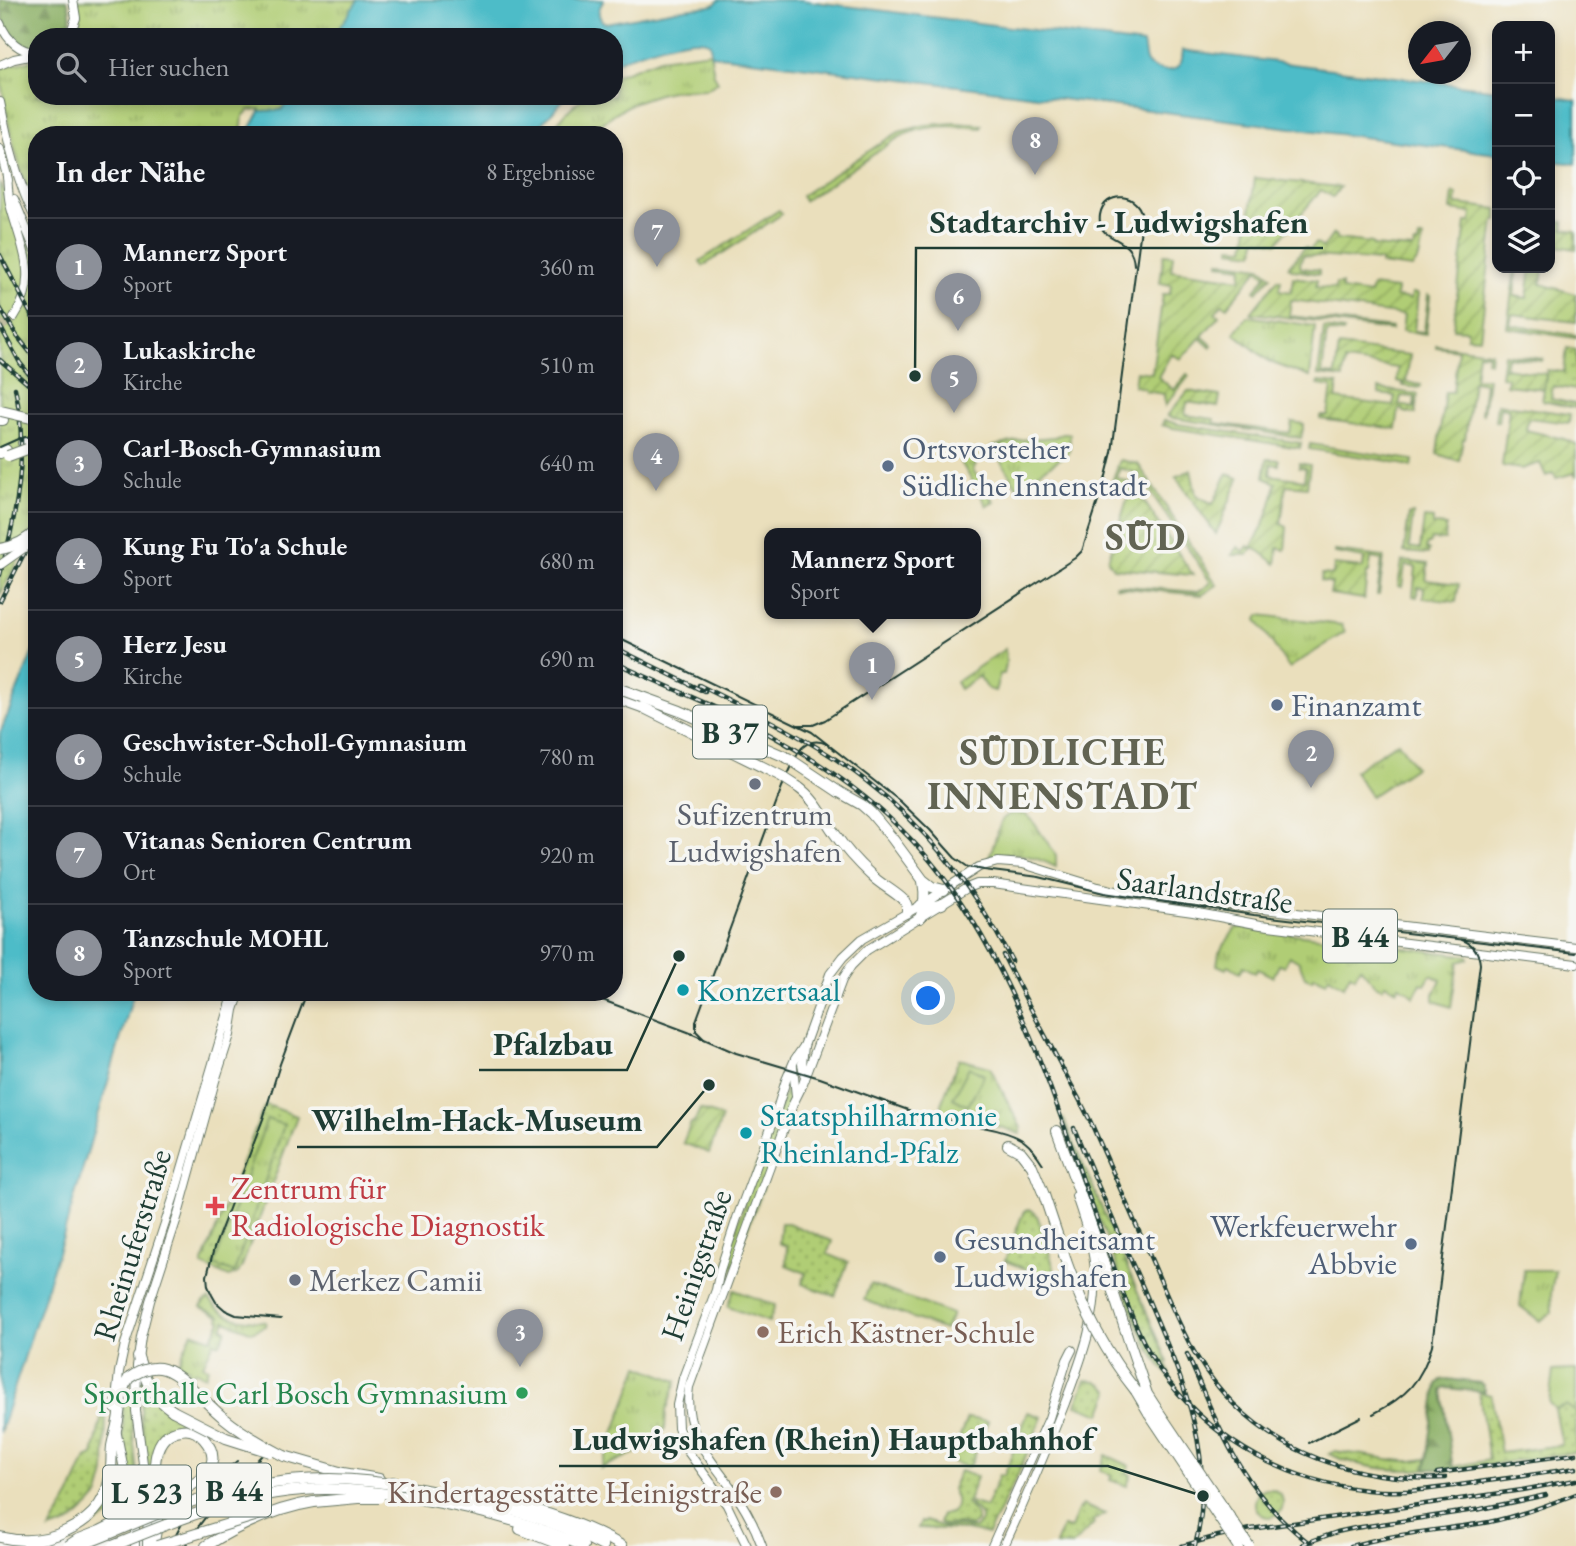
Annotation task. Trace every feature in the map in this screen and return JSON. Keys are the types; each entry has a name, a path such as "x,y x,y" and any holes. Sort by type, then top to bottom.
{"highway":[{"path":"1,416 28,418"},
{"path":"3,455 28,444"},
{"path":"3,455 28,449"},
{"path":"0,549 13,547 28,538"},
{"name":"B 37","path":"623,690 680,711 788,758 871,813 923,880"},
{"path":"623,700 642,707 798,787 817,806 854,859 879,883 904,899 907,913"},
{"path":"923,880 932,887 946,889"},
{"path":"920,918 923,880"},
{"path":"922,904 942,904"},
{"path":"1057,1131 1100,1252 1142,1392 1160,1430 1238,1546"},
{"path":"1007,1144 1025,1155 1032,1166 1091,1322 1118,1369 1142,1392 1164,1421 1249,1546"},
{"path":"138,1357 152,1391 161,1403 226,1438 284,1456"},
{"path":"0,1537 28,1541 55,1536 75,1527 100,1506 110,1481 120,1395 128,1378 146,1368 165,1370 183,1381 227,1421 284,1456"},
{"name":"B 44","path":"68,1546 77,1540 100,1531 180,1493 202,1478 211,1464 212,1457 203,1437 185,1429 171,1432 160,1444 156,1455 155,1464 157,1520 155,1546 270,1513"},
{"name":"B 44","path":"284,1456 343,1473 392,1481 399,1485"},
{"name":"B 44","path":"77,1546 186,1503 262,1485 329,1479 399,1485 473,1499 556,1524 603,1546"},
{"name":"B 44","path":"113,1546 235,1502 304,1490 351,1489 452,1505 550,1532 583,1546"},
{"path":"473,1499 481,1496 554,1514 604,1535 622,1546"},
{"path":"206,1546 270,1513 305,1503 358,1498 415,1498"},
{"path":"498,1517 564,1546"}],"main road":[{"path":"72,28 76,18 73,0"},
{"path":"0,23 11,42 28,51"},
{"path":"0,65 28,55"},
{"path":"0,102 12,159 28,202"},
{"path":"0,149 13,197 28,233"},
{"path":"7,176 10,202 28,272 26,294 14,317"},
{"path":"0,565 28,545"},
{"name":"Saarlandstraße","path":"946,889 986,865 998,862 1013,863 1116,891 1576,947"},
{"name":"Saarlandstraße","path":"920,918 973,885 993,884 1193,912 1261,925 1576,964"},
{"name":"Heinigstraße","path":"747,1546 727,1505 686,1449 678,1428 676,1412 683,1378 716,1290 737,1218 792,1064 804,1046 830,974 850,949 873,932 946,889"},
{"name":"Heinigstraße","path":"762,1546 746,1510 697,1441 690,1423 688,1403 692,1375 842,980 857,958 867,950 920,918"},
{"path":"850,949 867,950"},
{"path":"839,961 857,958"},
{"path":"823,993 829,1000 835,998"},
{"name":"L 523","path":"227,1034 232,1001"},
{"name":"L 523","path":"210,1086 237,1001"},
{"path":"804,1046 802,1065 805,1078"},
{"path":"792,1064 796,1097"},
{"name":"Rheinuferstraße","path":"135,1546 135,1525 115,1410 118,1372 210,1086"},
{"name":"Rheinuferstraße","path":"147,1546 148,1501 136,1411 138,1357 147,1309 167,1252 210,1086"},
{"path":"992,1546 1053,1420 1068,1396 1089,1329 1096,1276 1093,1253 1063,1156"},
{"path":"757,1165 761,1174 767,1177"},
{"path":"1004,1546 1053,1420 1058,1392 1072,1350"}],"green space":[{"path":"0,0 67,0 70,10 69,28 28,28 28,46 14,40 3,18"},
{"path":"77,0 360,0 340,28 78,28"},
{"path":"710,52 718,82 707,89 677,90 635,102 599,126 556,126 575,105 623,105 623,73 659,59"},
{"path":"28,61 28,105 284,105 272,112 249,110 243,116 242,126 28,126 28,190 5,108 0,71 3,67"},
{"path":"925,125 982,125 981,128 939,127 908,133 804,201 801,196 899,132"},
{"path":"1255,178 1340,187 1333,197 1321,190 1277,243 1256,239 1254,253 1230,250 1230,247 1245,248"},
{"path":"0,182 28,243 28,541 0,595"},
{"path":"1453,193 1457,194 1456,204 1492,208 1492,238 1480,338 1467,337 1467,330 1453,329 1466,222 1471,222 1472,213 1451,210"},
{"path":"779,210 782,214 703,266 700,261"},
{"path":"1555,221 1564,222 1563,229 1576,231 1576,249 1555,246"},
{"path":"1333,234 1337,239 1372,243 1373,246 1413,249 1419,238 1423,238 1419,258 1412,268 1381,264 1381,261 1303,255 1301,268 1319,270 1319,274 1288,267 1305,247 1310,250 1316,243 1323,248"},
{"path":"1164,254 1173,255 1171,270 1241,279 1242,267 1219,264 1219,261 1260,267 1271,276 1257,292 1255,290 1266,276 1258,269 1227,307 1222,304 1215,313 1219,316 1202,336 1212,345 1210,347 1200,338 1181,359 1171,354 1158,377 1174,390 1187,374 1189,376 1165,406 1164,394 1134,386 1136,371 1152,373 1163,294 1170,294 1171,285 1160,283"},
{"path":"1514,273 1516,273 1514,296 1527,298 1530,273 1542,273 1541,284 1576,294 1576,322 1512,314 1510,325 1576,335 1576,338 1507,328"},
{"path":"1293,277 1317,280 1316,287 1335,289 1336,284 1342,284 1342,290 1370,294 1372,286 1397,289 1396,297 1411,299 1412,293 1418,294 1414,331 1424,332 1428,295 1426,334 1402,331 1404,315 1291,300 1289,316 1392,330 1251,313 1278,279 1281,280 1279,290 1291,292"},
{"path":"1247,316 1315,326 1310,377 1270,362 1234,333"},
{"path":"1324,328 1344,331 1327,332 1322,374 1335,375 1339,346 1410,355 1406,382 1421,385 1420,388 1403,386 1404,383 1397,382 1398,368 1345,361 1343,378 1318,375"},
{"path":"1436,345 1491,352 1490,362 1487,361 1488,354 1478,353 1475,378 1488,379 1483,414 1485,383 1473,381 1465,439 1459,461 1437,454 1445,392 1453,392 1458,350"},
{"path":"1567,348 1576,350 1576,390 1553,386 1551,399 1576,404 1576,408 1542,401 1547,370 1564,372"},
{"path":"1504,354 1543,359 1507,357 1505,368 1546,374 1544,389 1506,385 1507,377 1501,376"},
{"path":"1319,382 1338,384 1336,399 1393,406 1395,396 1379,394 1379,389 1418,394 1416,406 1415,397 1401,396 1399,405 1416,408 1415,414 1399,409 1396,429 1320,419 1320,416 1328,416 1332,387 1318,385"},
{"path":"1188,391 1220,396 1218,407 1187,402 1185,415 1214,419 1214,423 1290,433 1292,422 1304,424 1301,438 1167,416"},
{"path":"1497,404 1570,414 1569,423 1528,418 1526,430 1576,444 1576,477 1574,473 1556,478 1553,473 1546,476 1540,463 1521,469 1502,466 1509,409 1500,407 1498,422 1495,421"},
{"path":"1164,420 1301,443 1300,448 1173,428 1162,425"},
{"path":"1070,434 1069,453 1017,487 992,447 1020,440"},
{"path":"1310,444 1413,460 1412,467 1309,449"},
{"path":"970,452 971,457 976,456 978,459 973,470 994,502 987,506 958,457"},
{"path":"1267,459 1279,460 1279,465 1271,464 1270,475 1304,480 1306,468 1299,467 1299,463 1310,465 1307,487 1286,485 1281,524 1287,527 1285,550 1278,548 1276,564 1254,547 1247,555 1232,555 1238,547 1243,552 1248,546 1252,546 1267,516 1276,483 1264,478"},
{"path":"1120,460 1138,464 1217,585 1202,595 1116,587 1198,592 1211,583 1139,474 1120,468 1117,478 1132,483 1193,575 1113,568 1108,560 1130,490 1111,484"},
{"path":"1191,470 1196,495 1213,504 1227,474 1239,478 1216,534 1176,477"},
{"path":"1409,514 1413,514 1409,547 1420,549 1424,518 1433,519 1433,525 1446,526 1445,540 1431,539 1426,549 1429,550 1428,554 1404,552"},
{"path":"1335,551 1384,557 1379,595 1382,560 1371,558 1364,599 1330,594 1332,583 1321,581 1322,574 1333,575 1334,565 1363,568 1364,558"},
{"path":"1402,561 1428,564 1426,580 1459,584 1456,602 1423,598 1424,588 1418,587 1417,597 1413,596 1416,567 1405,565 1402,587 1398,586"},
{"path":"1259,615 1342,625 1345,632 1289,668 1257,620"},
{"path":"1005,649 1004,674 1000,674 995,691 988,689 979,676 960,689 956,682"},
{"path":"1398,742 1415,767 1371,796 1354,771"},
{"path":"1011,813 1023,814 1032,820 1056,855 1056,867 1023,855 1006,854 989,858 1001,822"},
{"path":"1239,927 1468,956 1468,959 1458,962 1451,1007 1434,1001 1434,994 1441,980 1431,975 1425,985 1421,983 1414,997 1399,986 1397,990 1385,984 1382,988 1375,985 1360,967 1355,977 1350,974 1344,986 1329,977 1326,982 1314,976 1312,980 1305,977 1299,962 1289,956 1284,966 1279,965 1273,977 1258,969 1255,973 1244,966 1240,972 1228,965 1226,969 1217,965 1219,953"},
{"path":"959,1059 990,1067 1021,1128 1020,1134 984,1124 984,1121 941,1112 941,1104"},
{"path":"969,1067 984,1075 968,1106 953,1098"},
{"path":"789,1083 792,1083 793,1091 765,1183 730,1274 724,1269 752,1178"},
{"path":"267,1105 297,1116 242,1266 238,1273 229,1277 202,1265"},
{"path":"700,1109 722,1117 709,1153 683,1143"},
{"path":"1063,1118 1168,1362 1166,1363 1170,1377 1140,1331"},
{"path":"267,1119 284,1125 234,1273 214,1265"},
{"path":"1029,1209 1035,1212 1038,1218 1057,1281 1005,1261 1021,1218"},
{"path":"781,1223 788,1223 832,1241 827,1254 848,1262 835,1296 802,1284 806,1273 786,1265 787,1246 779,1243"},
{"path":"1524,1270 1555,1270 1551,1293 1552,1312 1540,1321 1520,1306"},
{"path":"870,1284 952,1314 945,1330 864,1300"},
{"path":"734,1290 775,1305 769,1322 728,1307"},
{"path":"209,1299 227,1315 266,1322 265,1326 252,1332 225,1321 222,1328 226,1330 220,1344 214,1342 203,1365 208,1368 205,1376 194,1371 191,1379 186,1377 189,1369 178,1364 192,1332 211,1339 221,1321 220,1316 201,1307"},
{"path":"639,1366 677,1381 666,1411 665,1428 655,1444 601,1468"},
{"path":"1576,1370 1576,1412 1566,1405 1555,1409 1549,1403 1553,1371"},
{"path":"141,1376 171,1414 189,1426 177,1426 164,1433 151,1496 141,1418"},
{"path":"1447,1379 1480,1383 1484,1390 1442,1390 1453,1470 1426,1469 1437,1384"},
{"path":"1086,1380 1097,1381 1110,1391 1101,1414 1076,1405"},
{"path":"131,1388 140,1504 136,1506 123,1437 123,1397"},
{"path":"1479,1392 1491,1395 1501,1453 1562,1445 1555,1409 1566,1404 1576,1412 1576,1452 1453,1470 1452,1467 1489,1460"},
{"path":"106,1397 105,1473 99,1495 70,1523 50,1530 70,1495 86,1458 93,1455"},
{"path":"1028,1412 1042,1417 1019,1472 988,1534 966,1530 918,1528 921,1522 925,1521 945,1527 975,1528 981,1521 981,1515 970,1502 986,1507 999,1475 1004,1476"},
{"path":"967,1418 988,1421 971,1464 966,1467 950,1461"},
{"path":"1335,1451 1399,1461 1427,1459 1426,1469 1389,1469 1364,1465 1329,1454"},
{"path":"1106,1455 1130,1466 1127,1473 1131,1475 1127,1486 1110,1480 1112,1475 1100,1471"},
{"path":"116,1456 126,1509 91,1525 102,1512 115,1488"},
{"path":"960,1471 977,1477 967,1504 977,1516 977,1521 971,1526 944,1525 939,1522 942,1515 951,1513 956,1505 952,1489"},
{"path":"1269,1489 1279,1493 1283,1503 1279,1513 1269,1517 1259,1513 1255,1503 1259,1493"},
{"path":"1082,1505 1105,1514 1093,1521 1072,1546 1056,1545 1063,1527 1071,1529"}],"water":[{"path":"358,0 604,0 599,13 602,21 606,23 710,6 719,0 800,0 1143,44 1148,64 1160,70 1178,67 1182,61 1183,50 1408,79 1408,84 1450,84 1492,89 1492,153 711,55 710,43 702,40 677,42 623,59 623,28 339,28"},
{"path":"1555,97 1576,100 1576,164 1555,162"},
{"path":"285,105 559,105 540,126 252,126 260,111 281,110"},
{"path":"28,664 28,1001 131,1001 62,1240 0,1433 0,733"}],"tunnel":[{"path":"0,328 14,317"}],"tram line":[{"path":"981,619 1082,551 1105,480 1112,452 1142,220 1140,211 1130,199 1115,198 1103,207 1100,224 1103,231 1128,248 1134,265"},
{"path":"0,447 28,437"},
{"path":"798,725 813,725 825,720 981,619"},
{"path":"623,640 812,732 901,802 955,858 968,867 1039,877 1104,893 1254,915 1576,953"},
{"path":"704,1039 696,1031 696,1021 782,787 802,748 815,742 827,744"},
{"path":"1373,1414 1395,1401 1411,1387 1423,1369 1432,1345 1480,964 1475,949 1462,940"},
{"path":"281,1319 236,1315 225,1310 212,1295 207,1276 214,1248 304,1001"},
{"path":"605,1001 736,1053 820,1078 919,1114 1004,1132 1025,1142 1043,1164"},
{"path":"1309,1443 1361,1417"},
{"path":"185,1546 211,1510 262,1455"},
{"path":"170,1546 191,1507 209,1485 237,1461"},
{"path":"83,1546 113,1534"}],"railway":[{"path":"0,255 28,309"},
{"path":"0,308 28,350"},
{"path":"0,326 28,373"},
{"path":"0,360 28,384"},
{"path":"0,575 16,506 21,459 15,388"},
{"path":"0,601 28,546"},
{"path":"623,651 705,692"},
{"path":"623,666 748,723 802,753 853,787 899,827 940,873 993,957 1035,1048 1138,1331 1169,1382 1210,1424 1257,1456 1283,1469 1338,1486 1367,1490 1423,1490 1576,1468"},
{"path":"699,685 806,740 846,766 888,799 949,862 983,910 1012,961"},
{"path":"1003,955 1089,1118 1184,1334 1219,1388 1245,1414 1273,1436 1304,1453 1372,1474 1446,1478"},
{"path":"1074,1128 1170,1352 1192,1414 1202,1478 1201,1512 1195,1546"},
{"path":"1187,1354 1223,1435 1251,1483 1268,1505 1313,1546"},
{"path":"1437,1473 1576,1454"},
{"path":"1182,1546 1251,1529 1576,1480"},
{"path":"1351,1546 1500,1520 1576,1494"},
{"path":"1303,1544 1355,1528 1481,1509 1546,1495"}],"place":[{"name":"Tanzschule MOHL","path":"1035,175"},
{"name":"Vitanas Senioren Centrum","path":"657,267"},
{"name":"Geschwister-Scholl-Gymnasium","path":"958,331"},
{"name":"Stadtarchiv - Ludwigshafen","path":"915,376"},
{"name":"Herz Jesu","path":"954,413"},
{"name":"Ortsvorsteher Südliche Innenstadt","path":"888,466"},
{"name":"Kung Fu To'a Schule","path":"656,491"},
{"name":"Mannerz Sport","path":"872,700"},
{"name":"Finanzamt","path":"1277,705"},
{"name":"Sufizentrum Ludwigshafen","path":"755,784"},
{"name":"Lukaskirche","path":"1311,788"},
{"name":"Pfalzbau","path":"679,956"},
{"name":"Konzertsaal","path":"683,990"},
{"name":"Wilhelm-Hack-Museum","path":"709,1085"},
{"name":"Staatsphilharmonie Rheinland-Pfalz","path":"746,1133"},
{"name":"Zentrum für Radiologische Diagnostik","path":"215,1206"},
{"name":"Werkfeuerwehr Abbvie","path":"1411,1244"},
{"name":"Gesundheitsamt Ludwigshafen","path":"940,1257"},
{"name":"Merkez Camii","path":"295,1280"},
{"name":"Erich Kästner-Schule","path":"763,1332"},
{"name":"Carl-Bosch-Gymnasium","path":"520,1367"},
{"name":"Sporthalle Carl Bosch Gymnasium","path":"522,1393"},
{"name":"Kindertagesstätte Heinigstraße","path":"776,1492"},
{"name":"Ludwigshafen (Rhein) Hauptbahnhof","path":"1203,1496"}],"district":[{"name":"SÜD","path":"1146,536"},
{"name":"SÜDLICHE INNENSTADT","path":"1063,773"}]}
